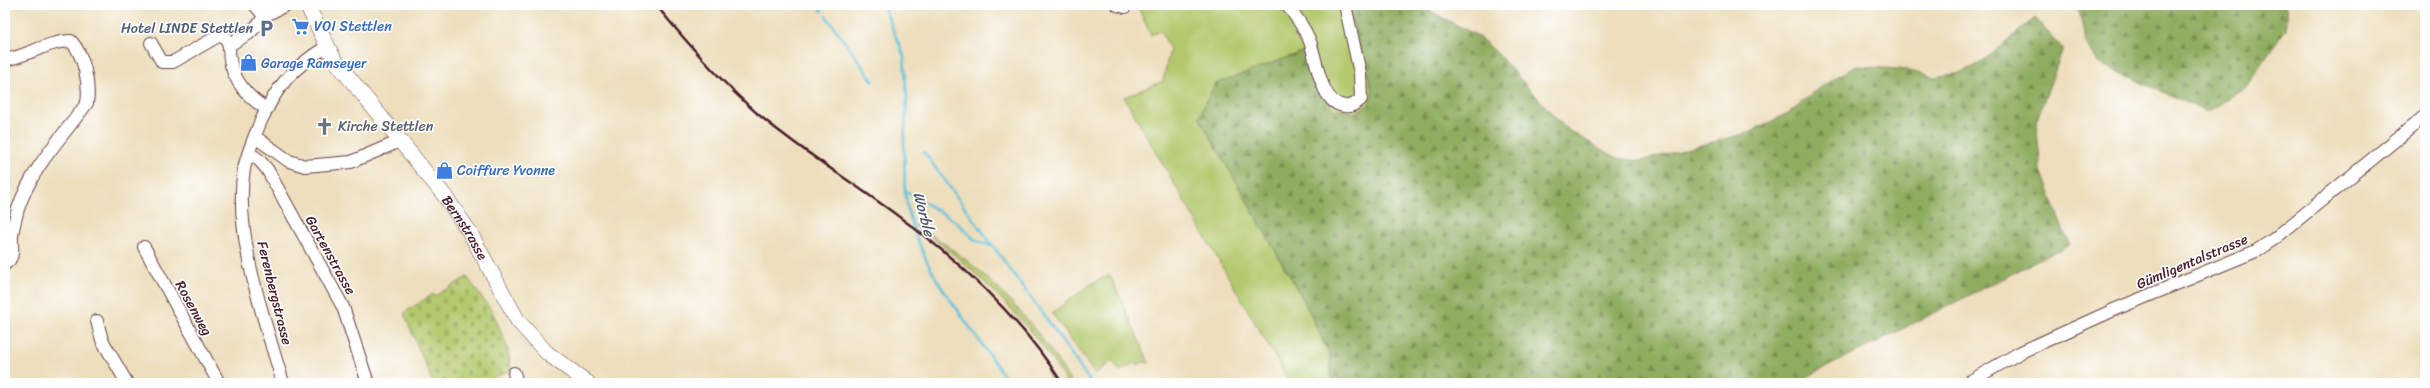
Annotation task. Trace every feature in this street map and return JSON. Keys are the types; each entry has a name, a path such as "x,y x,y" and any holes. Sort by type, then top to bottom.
{"main road":[{"name":"Bernstrasse","path":"307,5 326,47 343,72 444,195 470,231 518,321 547,353 588,383"}],"street":[{"path":"255,5 264,16"},
{"path":"228,45 248,34 260,23 264,16 286,5"},
{"path":"1287,5 1309,39 1328,96 1336,103 1346,106 1354,105 1361,99 1362,82 1345,5"},
{"path":"151,43 162,62 173,62 220,35 225,37 228,45 228,60 238,83 257,103 267,109"},
{"path":"5,60 20,57 62,41 71,41 81,54 88,94 87,103 41,160 18,208 12,237 13,252 9,261 5,264"},
{"name":"Ferenbergstrasse","path":"283,383 263,317 248,253 243,204 244,177 249,153 255,137 267,109 280,85 293,70 326,47"},
{"name":"Gümligentalstrasse","path":"1967,383 2021,352 2116,309 2256,251 2274,239 2425,116"},
{"path":"255,137 289,161 305,166 351,162 400,141"},
{"name":"Gartenstrasse","path":"249,153 258,159 267,169 343,307 368,383"},
{"name":"Rosenweg","path":"144,247 219,383"},
{"path":"97,321 102,340 127,383"}],"green space":[{"path":"1137,5 1348,5 1373,94 1369,105 1355,113 1332,110 1321,85 1199,117 1305,303 1330,356 1332,383 1290,383 1124,97 1163,81 1170,49 1161,31 1151,35"},
{"path":"1348,5 1418,5 1476,35 1494,50 1566,129 1617,158 1641,161 1747,133 1788,113 1825,84 1856,66 1900,69 1934,77 1959,73 1980,63 2035,18 2063,49 2036,122 2041,170 2069,245 1795,383 1332,383 1330,356 1305,303 1199,117 1215,84 1313,48 1321,85 1332,109 1355,113 1369,105 1373,94"},
{"path":"2077,5 2119,5 2124,8 2127,5 2288,5 2286,29 2245,88 2207,112 2098,63 2086,41"},
{"path":"915,225 960,255 1003,294 1041,337 1071,383 1067,383 1036,338 999,296 937,241"},
{"path":"1110,275 1149,363 1142,362 1138,365 1136,362 1120,371 1112,361 1095,374 1052,313 1091,284"},
{"path":"467,277 493,313 507,346 511,370 483,383 433,383 404,313 433,294 435,296"}],"waterway":[{"path":"818,5 822,11"},
{"name":"Worble","path":"883,5 904,56 907,100 904,141 905,191 908,211 916,236 927,262 940,285 1009,383"},
{"path":"826,16 873,81"},
{"path":"924,152 1056,332 1091,383"},
{"path":"905,191 955,221 975,240 991,246"}],"railway":[{"path":"656,5 705,62 759,115 810,154 898,216 967,272 988,292 1028,336 1062,383"}],"place":[{"name":"VOI Stettlen","path":"301,26"},
{"name":"Hotel LINDE Stettlen","path":"266,28"},
{"name":"Garage Ramseyer","path":"248,63"},
{"name":"Kirche Stettlen","path":"325,126"},
{"name":"Coiffure Yvonne","path":"444,170"}]}
